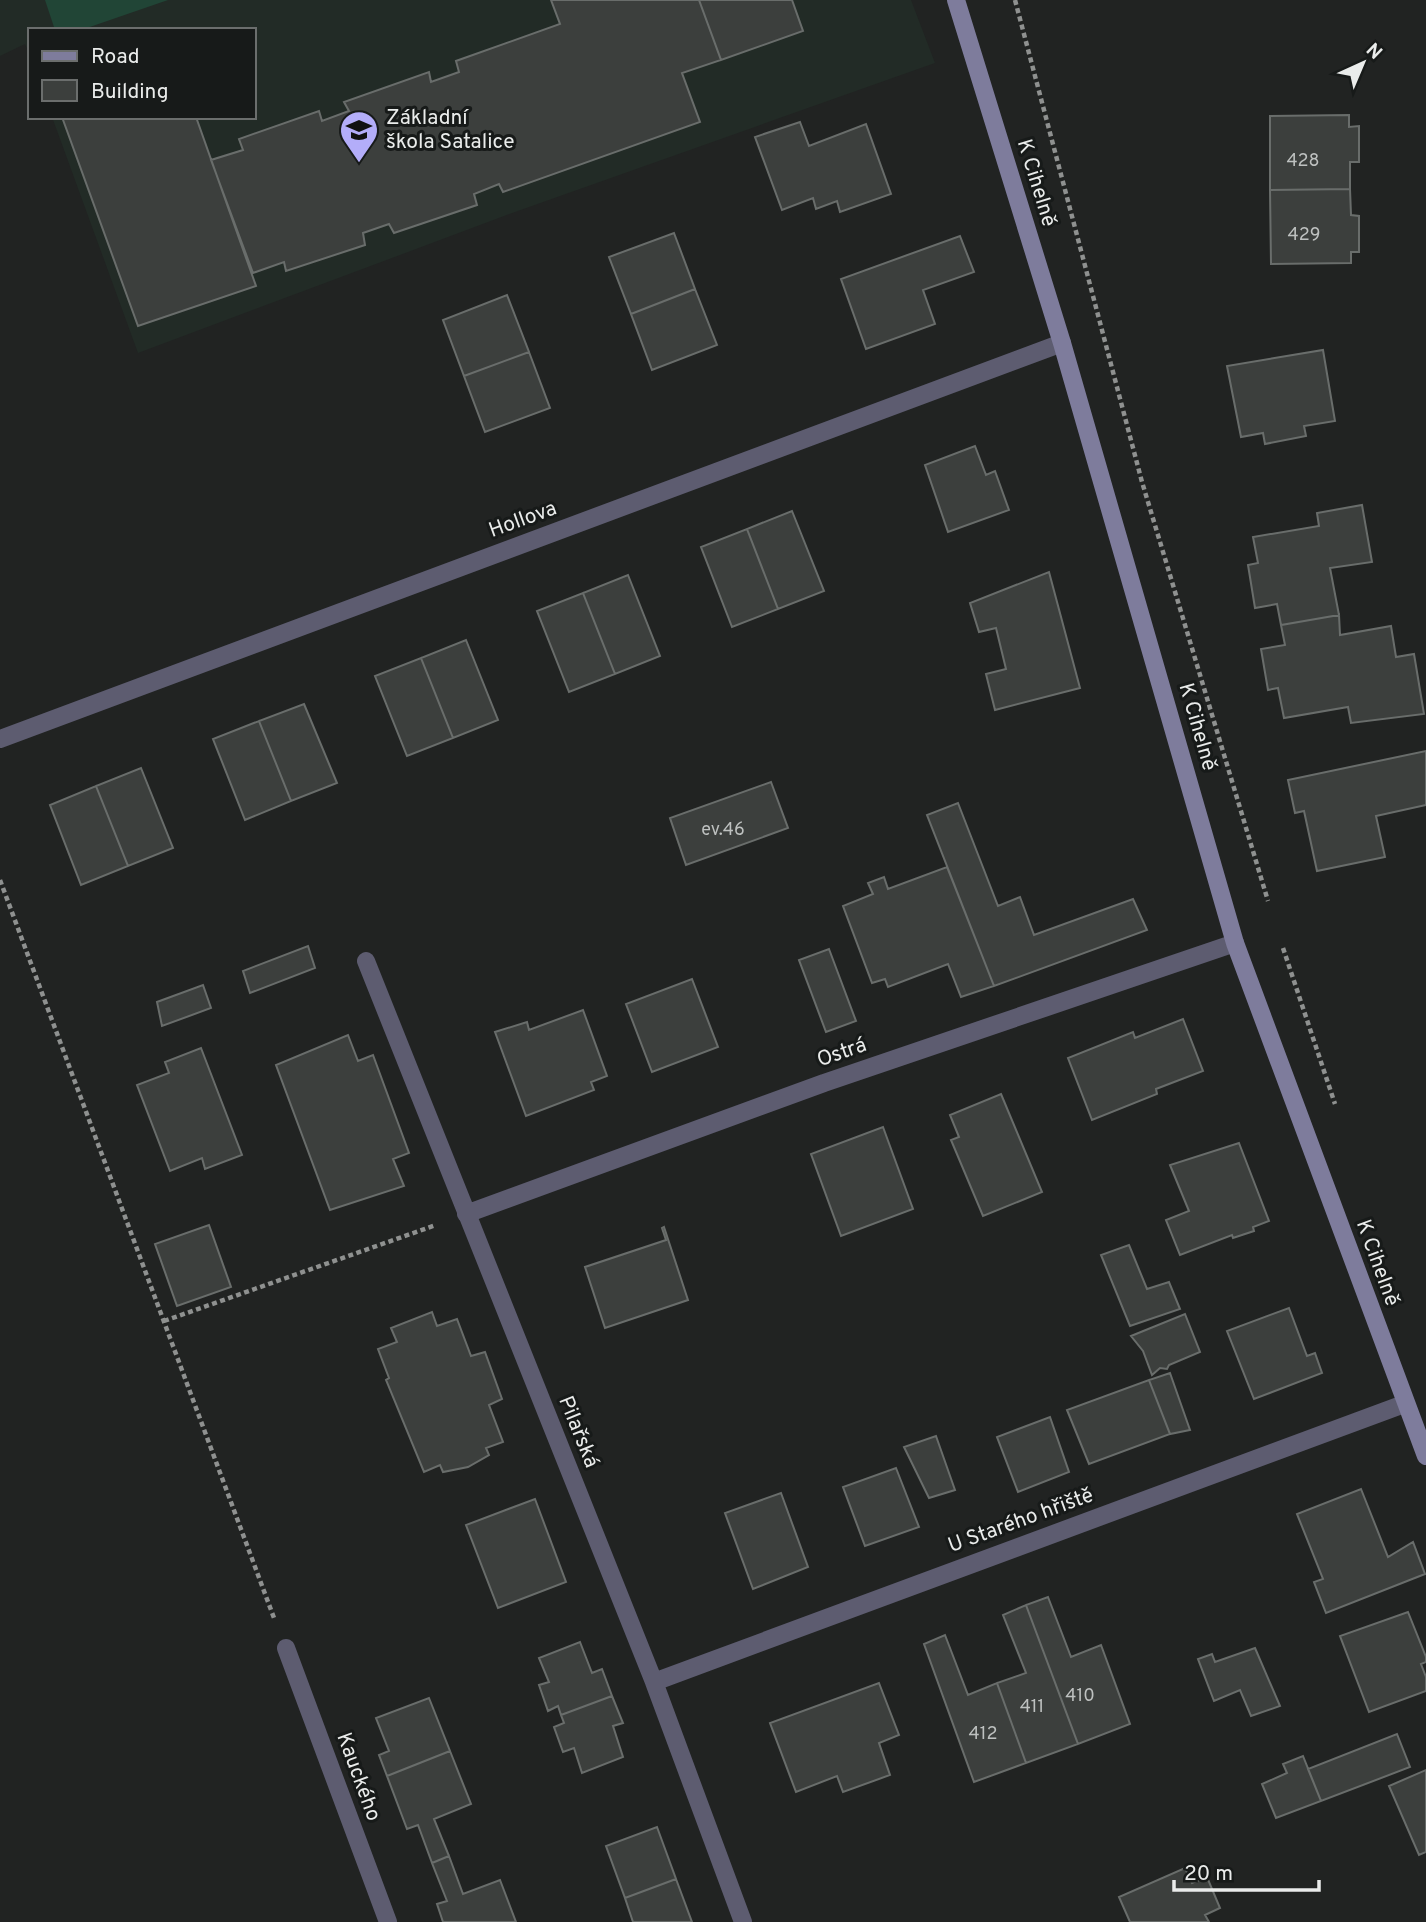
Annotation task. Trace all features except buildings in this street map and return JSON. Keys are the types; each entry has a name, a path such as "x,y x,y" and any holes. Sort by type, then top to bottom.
{"street":[{"name":"K Cihelně","path":"956,0 1062,343 1235,943 1404,1404 1426,1456"},
{"name":"Hollova","path":"0,739 1062,343"},
{"name":"Ostrá","path":"466,1214 824,1083 1235,943"},
{"name":"Pilařská","path":"366,961 654,1682 743,1922"},
{"name":"U Starého hřiště","path":"654,1682 1404,1404"},
{"name":"Kauckého","path":"286,1648 388,1922"}],"path":[{"path":"1015,0 1142,482 1268,901"},
{"path":"0,880 286,1648"},
{"path":"164,1321 466,1214"}],"shaded area":[{"name":"Základní škola Satalice","path":"0,0 911,0 935,63 515,212 138,353 53,119 256,119 256,28 28,28 28,51 25,44 0,56"}],"green space":[{"path":"45,0 168,0 87,28 54,28"}],"place":[{"name":"Základní škola Satalice","path":"359,164"}]}
